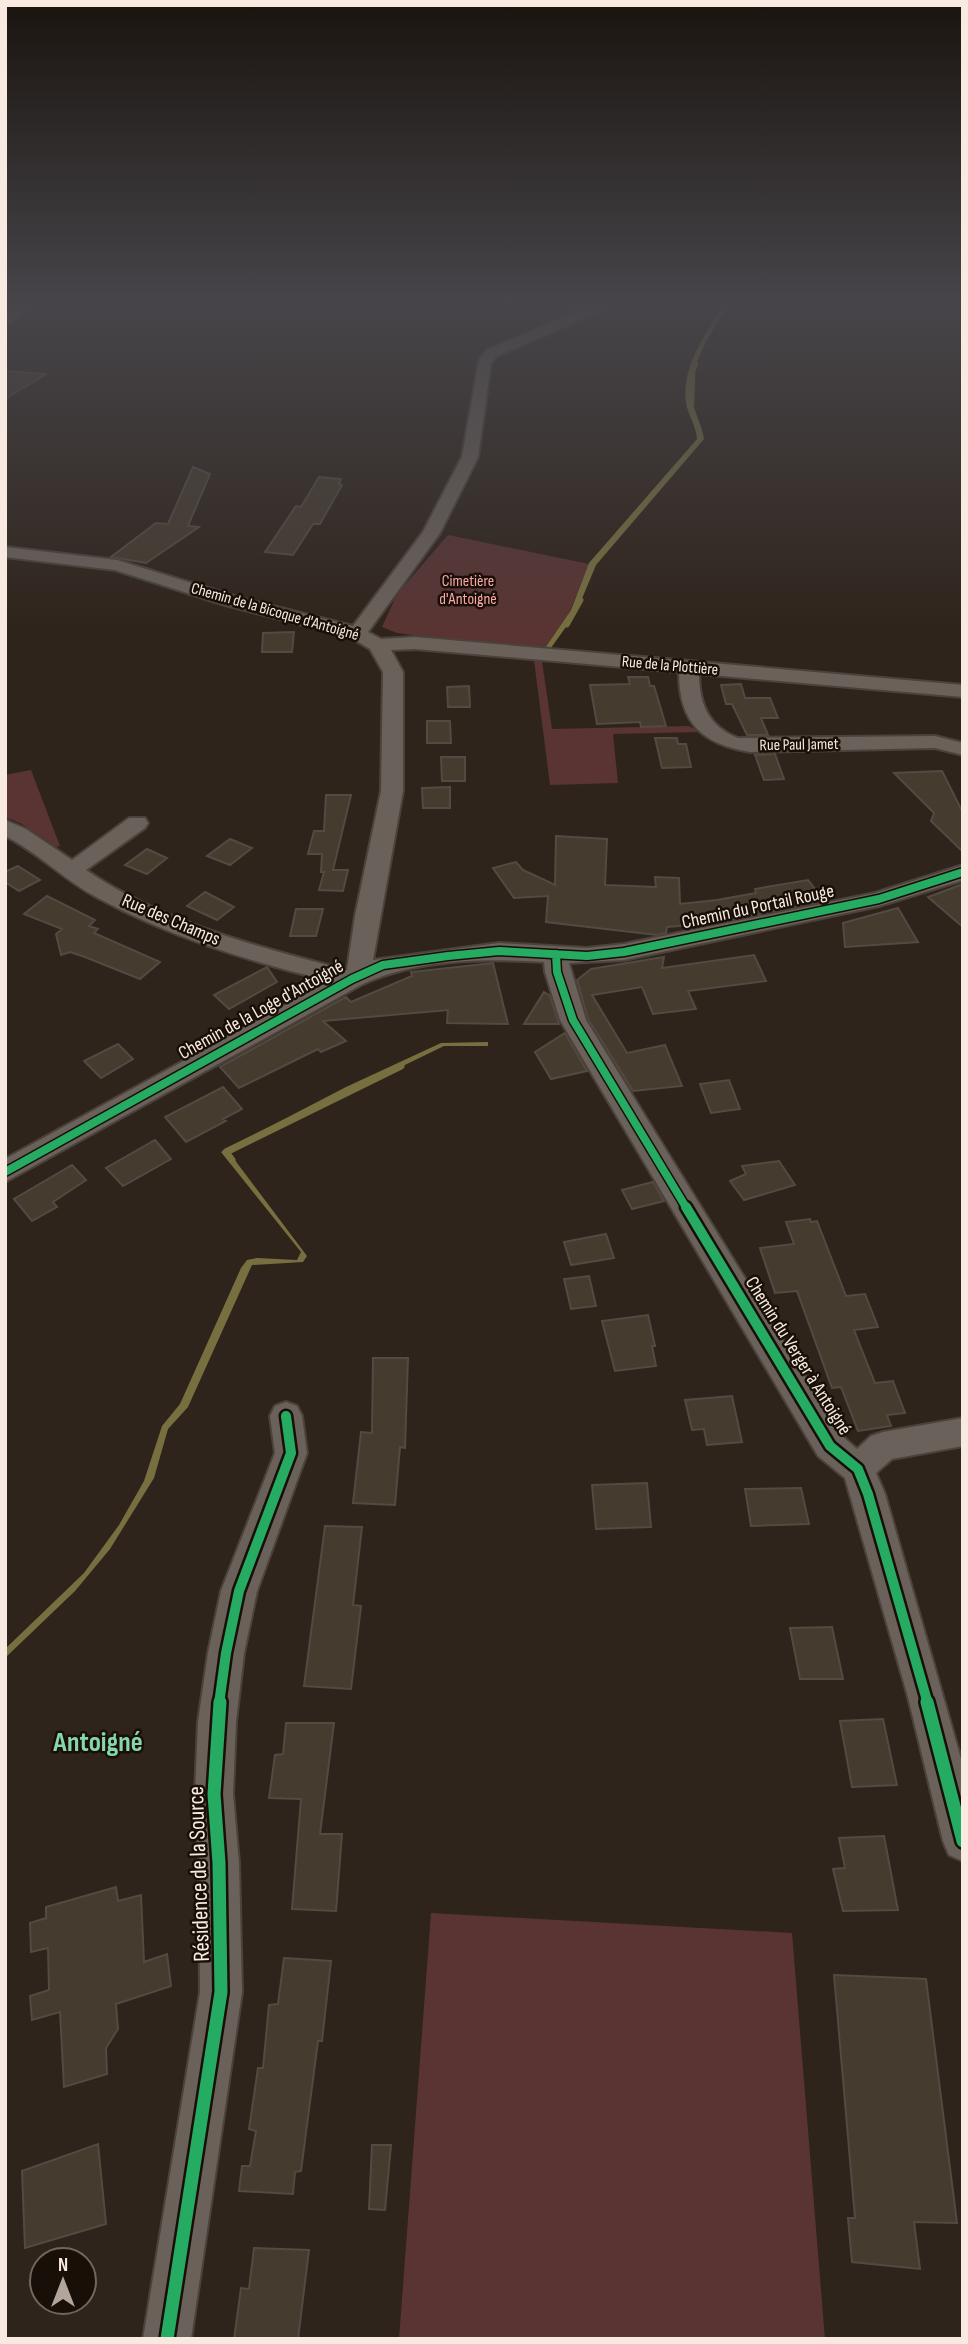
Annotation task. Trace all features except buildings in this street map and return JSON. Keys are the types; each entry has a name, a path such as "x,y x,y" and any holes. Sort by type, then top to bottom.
{"street":[{"path":"357,633 431,533 470,457 477,411"},
{"name":"Chemin de la Bicoque d'Antoigné","path":"5,552 117,565 231,601 357,633 377,645 386,656 393,672 393,791 356,977"},
{"name":"Rue de la Plottière","path":"377,645 415,643 963,691"},
{"name":"Rue Paul Jamet","path":"689,667 688,690 698,720 727,742 750,746 935,742 963,749"},
{"path":"72,870 138,823"},
{"name":"Rue des Champs","path":"5,827 101,890 191,931 267,957 356,977"},
{"name":"Chemin du Portail Rouge","path":"556,954 587,956 674,943 879,899 963,872"},
{"name":"Chemin de la Loge d'Antoigné","path":"5,1172 356,977 383,965 499,951 556,954"},
{"name":"Chemin du Verger à Antoigné","path":"556,954 557,972 573,1020 830,1446 858,1469 869,1494 893,1578 963,1841"},
{"name":"Résidence de la Source","path":"167,2339 221,1992 219,1863 214,1794 216,1722 239,1591 291,1453 286,1416"},
{"path":"858,1469 883,1446 963,1432"}],"green space":[{"name":"Cimetière d'Antoigné","path":"448,535 589,564 570,611 543,651 397,633 382,627 397,594"},
{"path":"534,660 542,661 552,729 689,726 700,732 613,734 618,783 550,785"},
{"path":"31,770 60,846 56,847 22,824 5,817 5,775"},
{"path":"431,1913 792,1933 825,2339 399,2339"}],"shaded area":[{"path":"696,411 704,439 596,565 576,613 548,652 543,651 571,610 589,563 697,439 688,412"},
{"path":"488,1042 488,1046 444,1046 228,1151 307,1256 303,1262 252,1265 188,1407 168,1429 154,1478 110,1549 75,1591 5,1658 5,1649 84,1573 119,1525 144,1481 162,1426 180,1404 241,1268 247,1260 257,1258 297,1260 301,1252 221,1152 346,1087 441,1043"}],"waterway":[{"path":"567,625 581,600"},
{"path":"232,1160 226,1152 401,1066"}],"cycle path":[{"path":"5,1172 352,979 383,965 499,951 587,956 624,952 879,899 963,872"},
{"path":"556,954 557,972 573,1020 830,1446 858,1469 868,1494 926,1697 963,1841"},
{"path":"167,2339 221,1992 219,1863 214,1794 217,1722 226,1653 239,1591 291,1453 286,1416"}],"district":[{"name":"Antoigné","path":"98,1742"}]}
